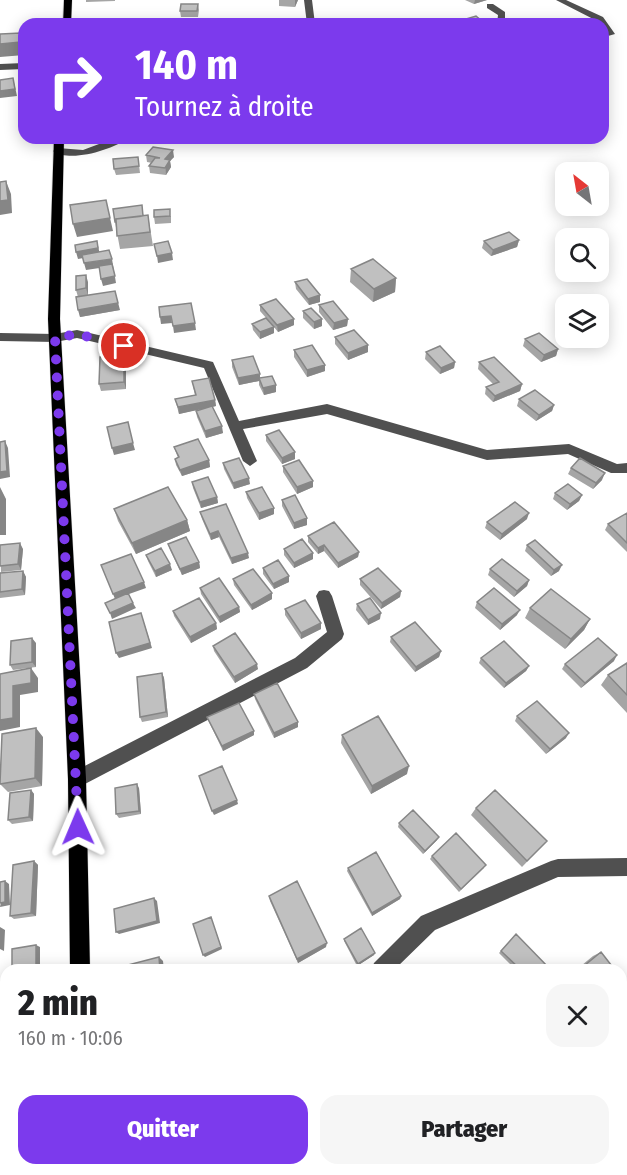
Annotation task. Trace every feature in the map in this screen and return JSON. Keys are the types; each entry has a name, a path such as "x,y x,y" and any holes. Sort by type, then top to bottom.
{"main road":[{"path":"67,18 68,0"},
{"path":"59,144 55,338 77,779 80,964"}],"street":[{"path":"308,0 310,18"},
{"path":"560,0 596,18"},
{"path":"490,6 502,14 502,18"},
{"path":"0,67 18,66"},
{"path":"59,144 84,153 107,144"},
{"path":"0,337 55,338 77,334 209,365 250,461"},
{"path":"235,426 327,409 487,455 570,449 616,468 627,468"},
{"path":"77,779 301,663 336,633 324,596"},
{"path":"387,964 428,923 558,868 627,867"}],"building":[{"path":"181,4 198,4 197,11 180,11"},
{"path":"18,33 18,42 0,44 0,34"},
{"path":"13,78 15,89 0,91 0,80"},
{"path":"153,147 173,150 165,159 170,160 165,168 149,166 155,158 160,158 146,155"},
{"path":"138,157 139,166 114,169 113,159"},
{"path":"6,181 8,200 0,201 0,182"},
{"path":"106,200 110,218 73,224 70,205"},
{"path":"142,205 143,216 116,219 115,222 113,209"},
{"path":"170,209 170,216 154,217 154,210"},
{"path":"148,215 150,232 117,236 116,219"},
{"path":"509,232 519,240 493,250 484,241"},
{"path":"97,241 98,248 76,252 75,245"},
{"path":"168,241 172,253 157,256 154,244"},
{"path":"109,250 112,259 84,263 82,255"},
{"path":"373,259 396,278 374,289 351,269"},
{"path":"112,264 115,276 101,279 99,266"},
{"path":"86,275 86,288 76,290 76,276"},
{"path":"307,279 320,295 308,299 295,282"},
{"path":"115,291 118,303 78,310 76,297"},
{"path":"276,299 294,319 277,325 260,305"},
{"path":"333,301 348,319 334,323 319,305"},
{"path":"191,303 195,323 173,326 171,316 160,317 159,307"},
{"path":"311,308 322,319 314,322 303,311"},
{"path":"266,318 274,327 260,332 252,324"},
{"path":"354,330 368,345 348,353 335,337"},
{"path":"539,333 558,349 544,355 525,339"},
{"path":"312,345 325,365 307,370 294,350"},
{"path":"440,346 455,362 441,368 426,352"},
{"path":"124,355 124,382 99,384 100,357"},
{"path":"253,356 260,374 238,378 232,360"},
{"path":"494,357 522,384 495,396 486,387 499,382 479,362"},
{"path":"272,376 276,385 263,388 259,378"},
{"path":"209,378 215,400 178,407 175,399 196,395 192,381"},
{"path":"535,390 554,405 539,415 519,399"},
{"path":"212,406 222,426 205,431 196,411"},
{"path":"128,422 133,443 112,448 107,427"},
{"path":"279,430 295,452 282,458 266,435"},
{"path":"198,439 209,460 180,470 175,459 179,457 174,447"},
{"path":"5,441 7,471 0,472 0,442"},
{"path":"239,458 249,478 233,483 223,463"},
{"path":"580,458 605,473 596,483 571,468"},
{"path":"299,460 313,481 297,487 283,466"},
{"path":"208,477 217,497 200,502 192,482"},
{"path":"568,484 582,495 570,504 555,493"},
{"path":"168,487 187,520 132,543 114,509"},
{"path":"262,487 274,508 259,513 246,492"},
{"path":"295,495 307,518 294,523 282,500"},
{"path":"515,502 529,513 502,534 487,522"},
{"path":"226,504 248,553 231,558 218,531 210,534 200,512"},
{"path":"627,513 627,543 608,524"},
{"path":"334,522 359,552 338,563 324,545 318,548 308,536"},
{"path":"186,537 199,562 180,569 168,544"},
{"path":"302,539 313,553 294,563 284,549"},
{"path":"535,540 562,565 554,570 527,545"},
{"path":"20,543 18,564 0,566 0,545"},
{"path":"161,548 170,564 155,571 146,555"},
{"path":"131,554 144,582 113,594 101,565"},
{"path":"502,559 529,580 517,591 490,569"},
{"path":"278,560 289,576 273,584 263,568"},
{"path":"378,568 401,591 382,603 360,579"},
{"path":"253,569 272,593 251,605 233,579"},
{"path":"23,571 22,589 0,592 0,573"},
{"path":"219,578 239,607 219,617 200,588"},
{"path":"494,588 520,610 502,624 477,602"},
{"path":"551,589 590,619 571,639 530,608"},
{"path":"128,593 133,603 110,613 105,603"},
{"path":"199,598 216,623 190,637 173,611"},
{"path":"370,598 381,613 368,620 357,604"},
{"path":"305,600 321,623 301,633 285,609"},
{"path":"141,613 150,643 116,653 109,622"},
{"path":"415,622 441,651 416,667 391,637"},
{"path":"235,633 257,664 234,677 213,646"},
{"path":"32,638 32,662 10,665 11,641"},
{"path":"598,638 617,655 585,683 565,664"},
{"path":"504,641 529,666 506,683 481,658"},
{"path":"627,663 627,695 608,675"},
{"path":"31,668 31,683 13,686 13,718 0,720 0,674"},
{"path":"162,673 166,712 140,717 137,677"},
{"path":"277,683 298,722 274,733 254,694"},
{"path":"537,701 569,733 550,749 517,716"},
{"path":"239,703 254,731 222,746 207,717"},
{"path":"378,716 409,766 372,786 342,735"},
{"path":"36,728 35,778 0,784 2,734"},
{"path":"222,766 237,800 212,811 199,776"},
{"path":"137,784 139,811 116,814 115,788"},
{"path":"31,790 29,817 8,820 10,793"},
{"path":"495,790 547,841 527,861 476,808"},
{"path":"413,810 439,837 425,851 399,823"},
{"path":"456,833 486,865 461,889 432,856"},
{"path":"376,852 401,896 372,913 348,868"},
{"path":"34,861 31,913 10,916 13,865"},
{"path":"5,881 5,902 0,903 0,882"},
{"path":"297,881 327,943 297,959 269,896"},
{"path":"154,898 157,921 116,932 114,909"},
{"path":"211,917 221,947 203,955 193,924"},
{"path":"361,928 375,953 358,964 344,939"},
{"path":"516,934 545,964 515,964 501,951"},
{"path":"36,945 36,964 12,964 12,949"},
{"path":"601,952 610,964 586,964"},
{"path":"159,957 160,964 132,964"}],"route":[{"path":"78,827 55,338 77,334 124,346"}]}
